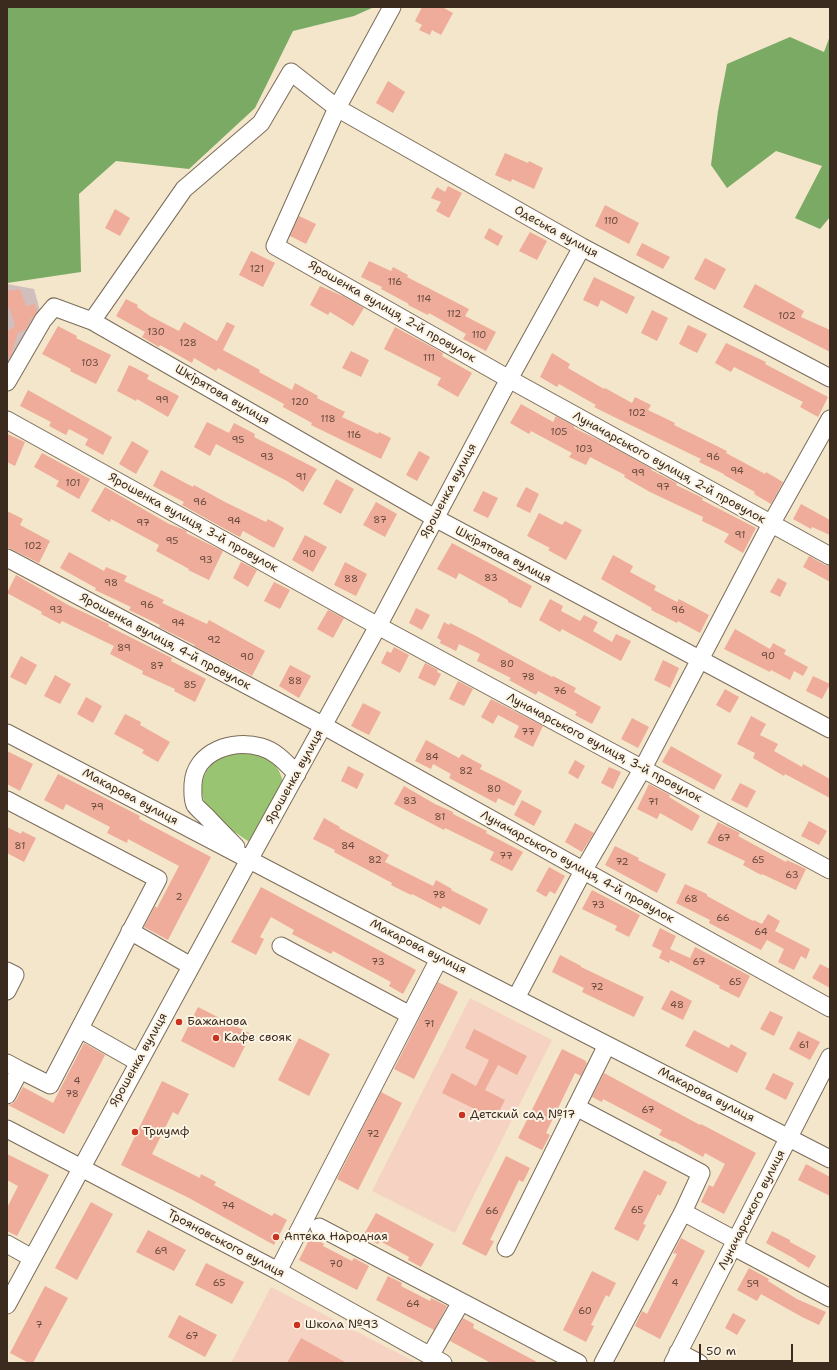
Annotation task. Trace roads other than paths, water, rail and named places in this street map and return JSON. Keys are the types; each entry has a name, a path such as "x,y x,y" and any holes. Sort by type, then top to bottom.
{"street":[{"path":"337,108 392,7"},
{"name":"Одеська вулиця","path":"92,321 184,189 262,123 291,72 337,108 582,247 830,378"},
{"name":"Ярошенка вулиця, 2-й провулок","path":"337,108 275,246 509,378"},
{"name":"Ярошенка вулиця","path":"7,1305 138,1062 324,726 509,378 582,247"},
{"name":"Шкірятова вулиця","path":"7,382 43,320 54,307 92,321 435,518 830,729"},
{"name":"Луначарського вулиця, 2-й провулок","path":"509,378 830,556"},
{"path":"516,998 583,871 643,768 771,524 830,419"},
{"name":"Ярошенка вулиця, 3-й провулок","path":"7,420 378,626"},
{"name":"Ярошенка вулиця, 4-й провулок","path":"7,558 324,726"},
{"name":"Луначарського вулиця, 3-й провулок","path":"378,626 830,870"},
{"name":"Луначарського вулиця, 4-й провулок","path":"324,726 830,1008"},
{"name":"Макарова вулиця","path":"7,733 439,959 830,1159"},
{"path":"249,860 195,805 192,792 193,780 198,767 206,757 217,749 230,745 245,744 261,747 273,752 297,774"},
{"path":"7,800 158,879 50,1085 14,1066 7,1095"},
{"path":"130,931 191,966"},
{"path":"281,946 410,1015"},
{"path":"278,1271 439,959"},
{"path":"7,971 15,975 7,991"},
{"path":"80,1029 138,1062"},
{"path":"506,1248 607,1045"},
{"name":"Луначарського вулиця","path":"676,1358 830,1058"},
{"path":"576,1107 701,1173 683,1212 603,1363"},
{"name":"Трояновського вулиця","path":"7,1129 278,1271 437,1359"},
{"path":"683,1212 735,1244 830,1298"},
{"path":"319,1227 578,1363"},
{"path":"7,1244 32,1258"},
{"path":"437,1359 461,1302"},
{"path":"676,1358 699,1363"}],"place":[{"name":"Бажанова","path":"179,1022"},
{"name":"Кафе свояк","path":"216,1038"},
{"name":"Детский сад №17","path":"462,1115"},
{"name":"Триумф","path":"135,1132"},
{"name":"Аптека Народная","path":"276,1237"},
{"name":"Школа №93","path":"297,1325"}]}
